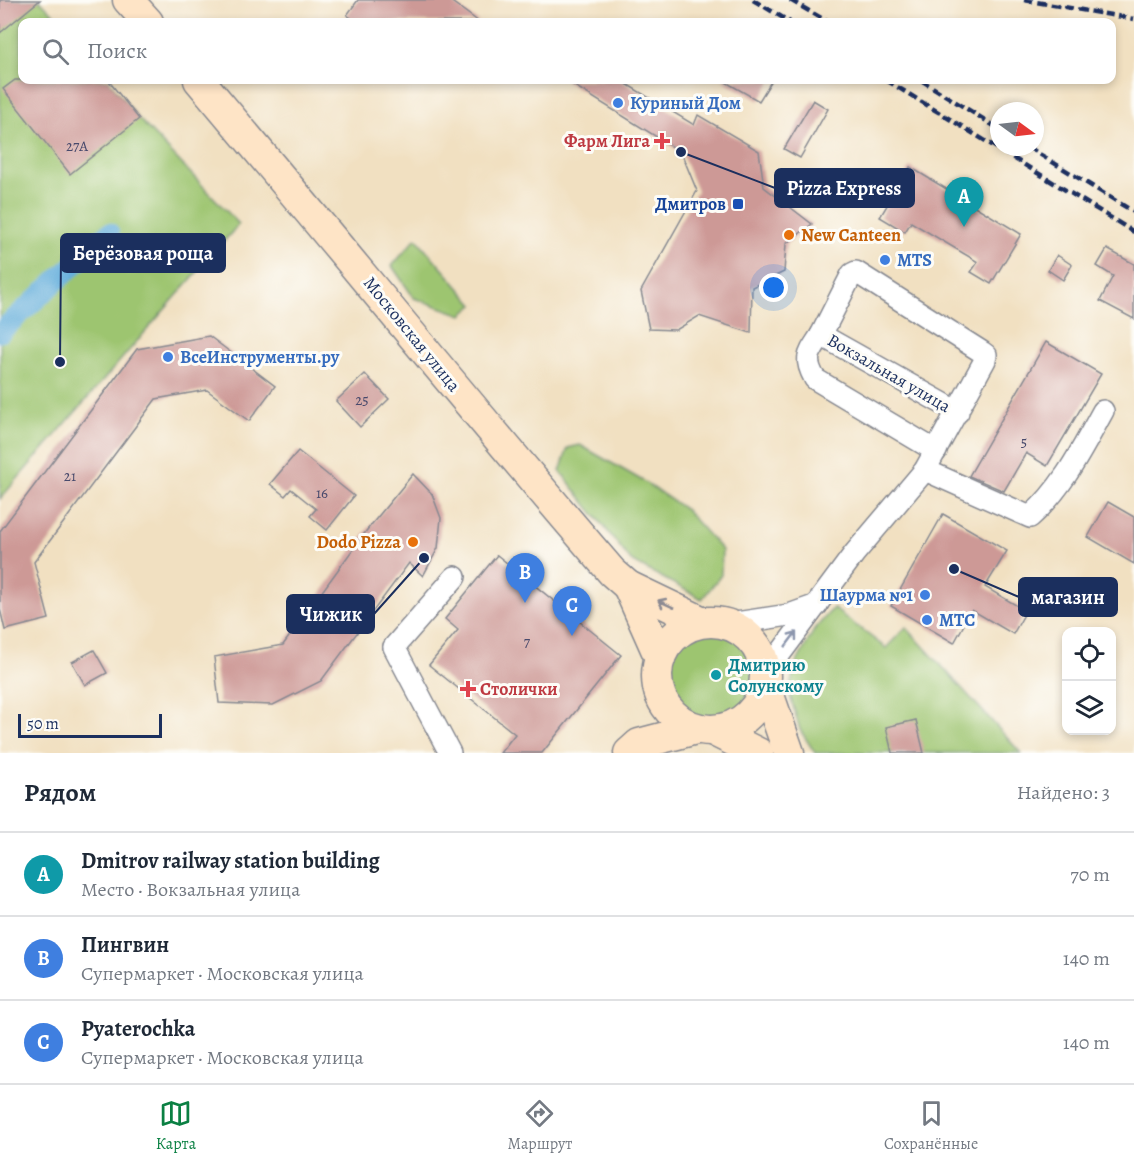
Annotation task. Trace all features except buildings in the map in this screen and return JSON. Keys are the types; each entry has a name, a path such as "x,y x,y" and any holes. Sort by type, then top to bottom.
{"main road":[{"path":"128,0 144,18"},
{"name":"Московская улица","path":"202,84 511,455 612,572 628,586 743,632 754,643 761,655 765,679 789,753"},
{"name":"Московская улица","path":"628,586 658,672 662,701 670,712 681,722 758,753"},
{"path":"634,749 667,644 679,632 691,626 716,623"},
{"path":"634,749 705,730 731,727 743,721 756,708 765,679"}],"street":[{"name":"Вокзальная улица","path":"765,679 854,554 925,470 958,412 985,360 986,355 856,273 852,274 821,335 958,412"},
{"path":"821,335 808,355 807,365 815,379 936,450"},
{"path":"925,470 1030,517 1049,501 1075,462 1104,411"},
{"path":"450,753 394,646 455,577"},
{"path":"716,623 789,615 818,605"}],"green space":[{"path":"0,0 40,0 57,18 18,18 18,84 111,84 139,119 239,224 0,499"},
{"path":"416,238 474,305 462,315 414,298 392,266"},
{"path":"580,445 643,481 686,510 722,550 721,575 702,599 631,561 560,471 568,448"},
{"path":"833,608 886,648 906,627 1021,753 815,753 800,730 789,692 795,666 814,630"},
{"path":"711,628 729,632 745,642 755,658 759,676 755,694 745,710 729,720 711,724 693,720 677,710 667,694 663,676 667,658 677,642 693,632"}],"waterway":[{"path":"0,332 109,233"}],"railway":[{"path":"753,0 783,18"},
{"path":"790,0 821,18"},
{"path":"1024,0 1134,19"},
{"path":"893,84 1134,232"},
{"path":"927,84 990,123"},
{"path":"1043,156 1134,212"}],"place":[{"name":"Куриный Дом","path":"618,103"},
{"name":"Фарм Лига","path":"662,141"},
{"name":"Pizza Express","path":"681,152"},
{"name":"Дмитров","path":"738,204"},
{"name":"Dmitrov railway station building","path":"964,227"},
{"name":"New Canteen","path":"789,235"},
{"name":"MTS","path":"885,260"},
{"name":"ВсеИнструменты.ру","path":"168,357"},
{"name":"Берёзовая роща","path":"60,362"},
{"name":"Dodo Pizza","path":"413,542"},
{"name":"Чижик","path":"424,558"},
{"name":"магазин","path":"954,569"},
{"name":"Шаурма №1","path":"925,595"},
{"name":"Пингвин","path":"525,603"},
{"name":"МТС","path":"927,620"},
{"name":"Pyaterochka","path":"572,636"},
{"name":"Дмитрию Солунскому","path":"716,675"},
{"name":"Столички","path":"468,689"}]}
